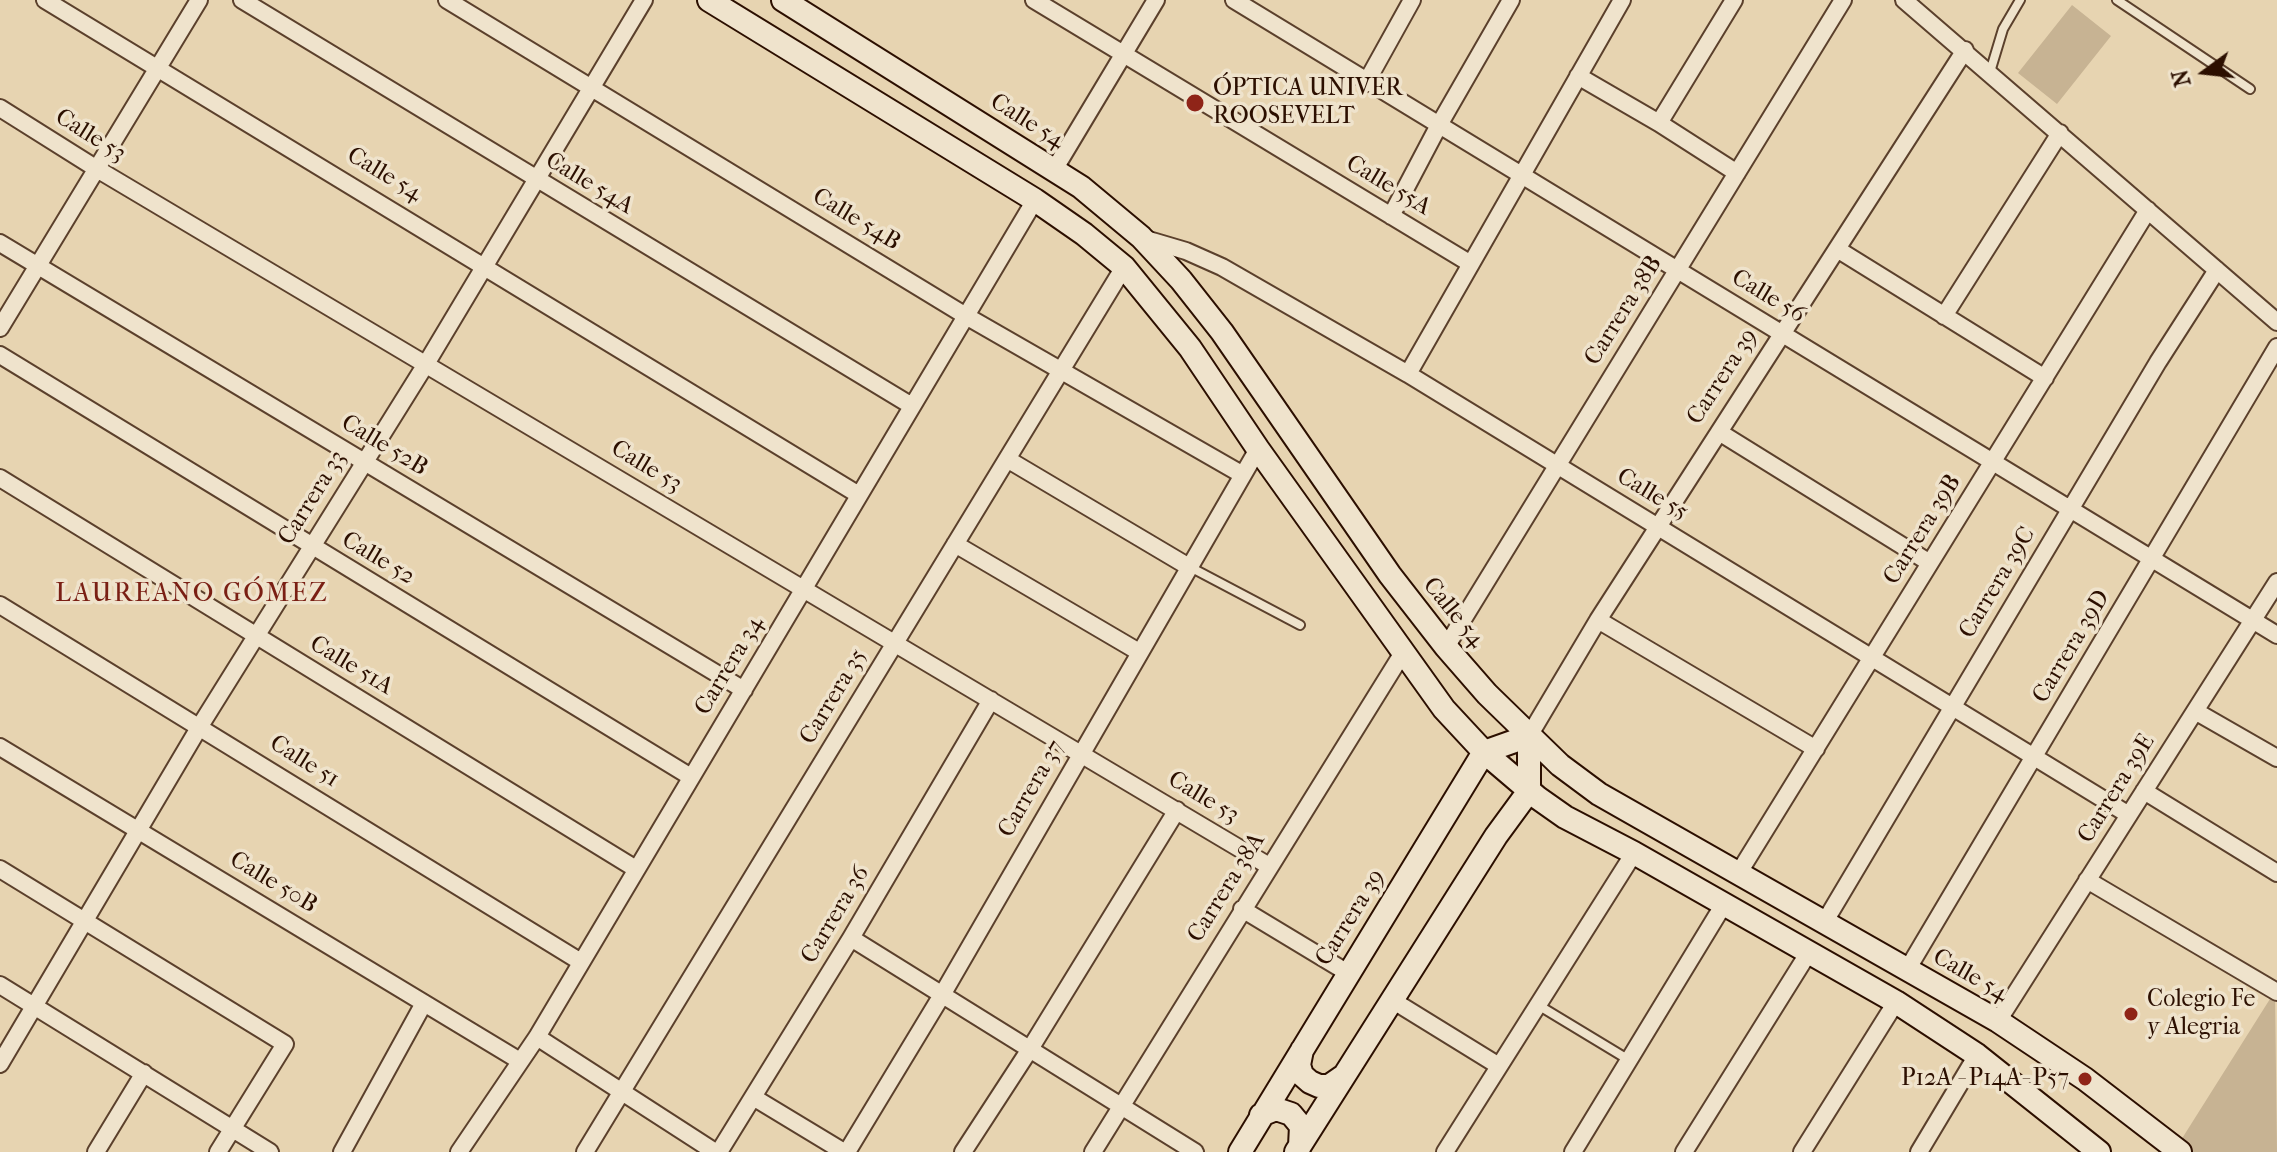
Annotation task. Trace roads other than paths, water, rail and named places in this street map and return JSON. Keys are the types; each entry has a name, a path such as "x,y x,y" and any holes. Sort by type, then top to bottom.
{"main road":[{"path":"709,0 1035,200 1124,267 1190,348 1258,449 1455,724 1465,750 1465,776 1458,795"},
{"name":"Calle 54","path":"783,0 1081,187 1141,237 1181,280 1222,332 1390,575 1446,647 1487,694 1560,765 1599,794 1998,1021 2085,1079 2180,1152"},
{"path":"1444,709 1484,752 1565,817 1896,1002 1977,1055 2099,1152"},
{"path":"1298,1150 1496,836 1529,791 1529,736 1484,752"},
{"name":"Carrera 39","path":"1240,1152 1484,752"},
{"path":"1496,836 1512,821 1529,814 1565,817"},
{"path":"1302,1050 1299,1065 1302,1075 1310,1082 1324,1086 1334,1084 1342,1077"},
{"path":"1261,1115 1276,1109 1291,1114 1302,1132 1298,1150"}],"street":[{"name":"Calle 54","path":"45,0 859,495"},
{"path":"0,328 199,0"},
{"name":"Calle 54A","path":"242,0 912,406"},
{"name":"Calle 54B","path":"447,0 966,316 1243,475"},
{"name":"Carrera 33","path":"0,1064 200,726 426,364 644,0"},
{"name":"Calle 55A","path":"1034,0 1471,264"},
{"path":"1054,170 1156,0"},
{"name":"Calle 56","path":"1234,0 2277,635"},
{"path":"1367,81 1412,0"},
{"path":"1391,216 1511,0"},
{"path":"1408,374 1622,0"},
{"path":"1659,123 1734,0"},
{"name":"Carrera 38B","path":"1446,647 1843,0"},
{"path":"1904,0 2277,322"},
{"name":"Carrera 39","path":"1529,736 1598,620 1965,50"},
{"path":"1578,76 1737,173"},
{"name":"Calle 53","path":"0,108 97,169 1269,866"},
{"path":"1944,316 2060,133"},
{"name":"Carrera 34","path":"459,1152 537,1037 1035,200"},
{"name":"Carrera 39B","path":"1738,874 2148,210"},
{"name":"Calle 55","path":"1141,237 1186,251 1222,267 1408,374 2129,815"},
{"name":"Calle 52B","path":"0,243 744,690"},
{"path":"1837,249 2045,378"},
{"name":"Carrera 35","path":"585,1152 1124,267"},
{"name":"Carrera 39C","path":"1824,923 2158,362 2217,270"},
{"name":"Carrera 39D","path":"1907,970 2277,347"},
{"name":"Calle 52","path":"0,355 691,777"},
{"path":"1719,432 1930,563"},
{"name":"Carrera 37","path":"845,1152 942,995 1258,449"},
{"path":"1007,459 1189,567"},
{"name":"Calle 51A","path":"0,478 636,869"},
{"path":"955,544 1139,652"},
{"name":"Carrera 39E","path":"1998,1021 2277,582"},
{"name":"Calle 51","path":"0,605 581,962"},
{"path":"1598,620 1816,749"},
{"name":"Carrera 38A","path":"1093,1152 1404,651"},
{"name":"Carrera 36","path":"717,1152 851,938 991,700"},
{"path":"2195,711 2277,758"},
{"name":"Calle 50B","path":"0,747 520,1061"},
{"path":"2144,791 2277,873"},
{"path":"963,1152 1177,810"},
{"path":"1445,1152 1634,853"},
{"path":"0,869 285,1044 218,1152"},
{"path":"2087,880 2277,992"},
{"path":"1573,1152 1724,904"},
{"path":"1242,909 1348,973"},
{"path":"851,938 1195,1152"},
{"path":"1684,1152 1809,952"},
{"path":"0,985 270,1152"},
{"path":"1392,1000 1499,1066"},
{"path":"1802,1152 1896,1002"},
{"path":"342,1152 424,1003"},
{"path":"537,1037 717,1152"},
{"path":"1919,1152 1977,1055"},
{"path":"96,1152 144,1073"},
{"path":"753,1097 845,1152"}],"lane":[{"path":"1990,72 2003,29 2020,0"},
{"path":"2117,0 2250,89"},
{"path":"1189,567 1300,625"},
{"path":"1538,1005 1630,1060"}],"place":[{"name":"ÓPTICA UNIVER ROOSEVELT","path":"1195,103"},
{"name":"Colegio Fe y Alegria","path":"2131,1014"},
{"name":"P12A - P14A- P57","path":"2085,1079"}],"district":[{"name":"LAUREANO GÓMEZ","path":"192,595"}]}
